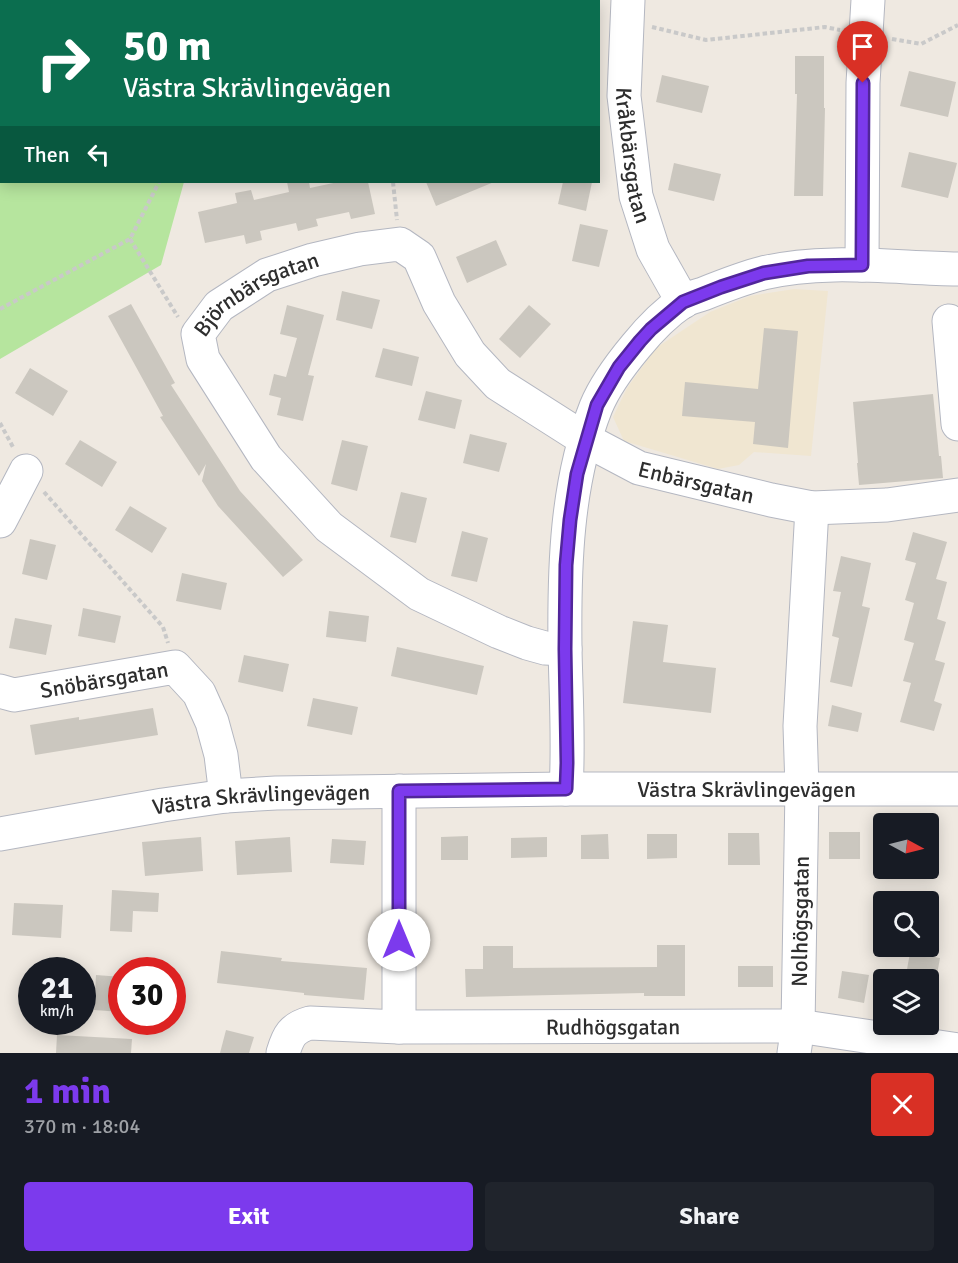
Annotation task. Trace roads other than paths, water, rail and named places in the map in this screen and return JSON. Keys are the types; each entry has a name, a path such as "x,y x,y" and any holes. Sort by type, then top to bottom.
{"street":[{"path":"862,265 863,83 868,0"},
{"name":"Kråkbärsgatan","path":"628,10 624,96 636,196 653,249 683,302"},
{"name":"Björnbärsgatan","path":"565,649 545,648 527,643 419,594 329,527 266,458 203,359 198,334 219,306 267,275 360,249 400,244 419,256 438,303 470,354 498,384 586,440"},
{"path":"566,789 566,565 570,520 577,474 597,405 619,367 651,329 683,302 764,273 808,266 862,265 958,269"},
{"path":"949,321 958,424"},
{"name":"Enbärsgatan","path":"586,440 639,468 812,508 887,505 958,495"},
{"path":"0,521 26,471"},
{"name":"Nolhögsgatan","path":"796,1040 802,788 800,726 812,508"},
{"name":"Snöbärsgatan","path":"0,691 14,695 175,667 199,693 212,722 221,755 226,796"},
{"name":"Västra Skrävlingevägen","path":"0,834 163,805 226,796 276,793 566,789 958,789"},
{"path":"399,791 399,1027"},
{"name":"Rudhögsgatan","path":"283,1053 288,1037 300,1025 310,1023 796,1040 958,1050"}]}
